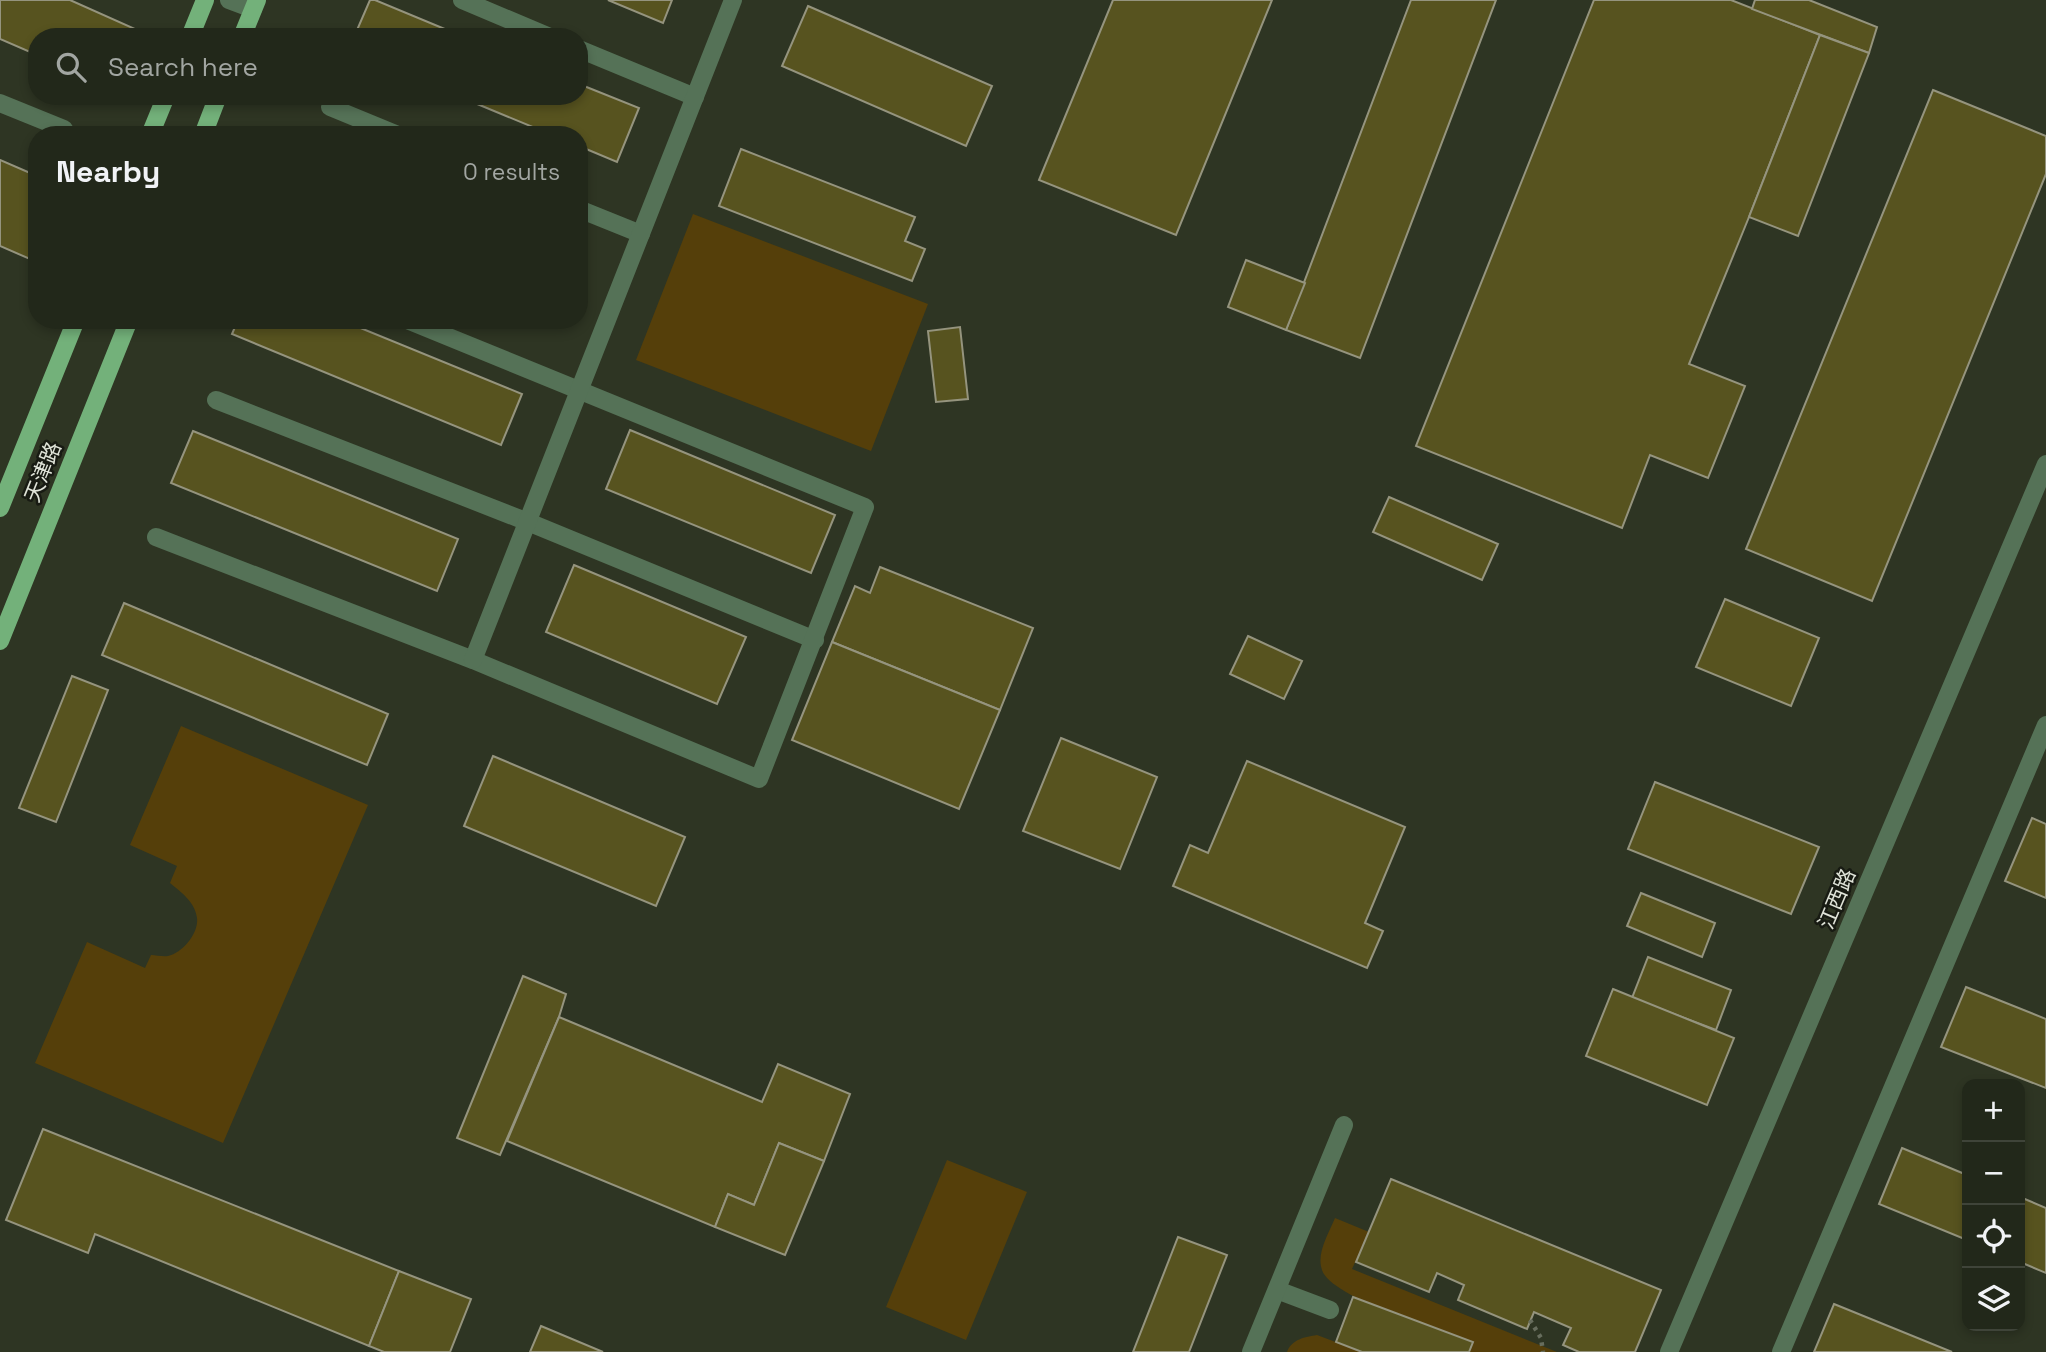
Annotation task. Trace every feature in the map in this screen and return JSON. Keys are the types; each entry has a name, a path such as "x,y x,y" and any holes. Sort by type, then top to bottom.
{"main road":[{"path":"194,28 205,0"},
{"path":"246,28 255,5"},
{"path":"154,126 162,105"},
{"path":"206,126 215,105"},
{"name":"天津路","path":"0,508 72,329"},
{"name":"天津路","path":"0,641 124,329"}],"street":[{"path":"229,0 255,5"},
{"path":"462,0 529,28"},
{"path":"473,660 733,0"},
{"path":"588,53 695,96"},
{"path":"0,103 57,126"},
{"path":"330,107 376,126"},
{"path":"588,213 641,234"},
{"path":"156,537 473,660 759,779 865,507 429,329"},
{"path":"216,400 528,522 814,639"},
{"name":"江西路","path":"1669,1352 2046,464"},
{"path":"1781,1352 2046,725"},
{"path":"1251,1352 1344,1125"},
{"path":"1277,1290 1330,1310"}],"path":[{"path":"1530,1320 1541,1338 1543,1352"}],"shaded area":[{"path":"693,214 928,304 871,451 636,360"},
{"path":"181,726 368,805 223,1143 35,1063 87,942 145,968 151,955 168,956 179,951 189,942 195,930 196,912 187,898 170,883 177,866 130,845"},
{"path":"947,1160 1027,1192 966,1340 886,1307"},
{"path":"1335,1218 1369,1232 1352,1269 1557,1352 1469,1352 1473,1342 1414,1322 1345,1292 1330,1281 1321,1264 1324,1243"},
{"path":"1317,1335 1362,1352 1287,1352 1296,1341"}],"building":[{"path":"0,0 70,0 133,28 28,28 28,51 0,39"},
{"path":"370,0 375,0 442,28 358,28"},
{"path":"608,0 672,0 663,23"},
{"path":"1113,0 1272,0 1176,235 1039,180"},
{"path":"1411,0 1496,0 1360,358 1286,330"},
{"path":"1594,0 1731,0 1820,35 1689,364 1745,386 1708,478 1650,455 1622,528 1416,446"},
{"path":"1755,0 1809,0 1877,27 1869,53 1752,9"},
{"path":"808,6 992,86 966,146 782,66"},
{"path":"1820,35 1869,53 1798,236 1749,217"},
{"path":"588,88 639,108 617,162 588,150 588,126 530,126 480,105 588,105"},
{"path":"1933,90 2046,136 2046,174 1872,601 1746,549"},
{"path":"741,149 915,217 905,241 925,249 912,281 719,206"},
{"path":"0,160 28,172 28,258 0,246"},
{"path":"1246,260 1305,283 1286,330 1228,307"},
{"path":"960,327 968,399 936,402 928,331"},
{"path":"234,329 363,329 522,394 501,445 232,334"},
{"path":"630,430 835,515 811,573 606,489"},
{"path":"193,431 458,539 437,591 171,483"},
{"path":"1389,497 1498,544 1482,580 1373,532"},
{"path":"574,565 746,637 717,704 546,632"},
{"path":"880,567 1033,628 1000,710 832,642 855,586 870,593"},
{"path":"1725,599 1819,638 1791,706 1696,667"},
{"path":"124,603 388,714 367,765 102,655"},
{"path":"1248,636 1302,661 1284,699 1230,674"},
{"path":"832,642 1000,710 959,809 792,740"},
{"path":"72,676 108,690 56,822 19,808"},
{"path":"1061,738 1157,777 1120,869 1023,831"},
{"path":"493,756 685,837 656,906 464,826"},
{"path":"1247,761 1405,827 1365,923 1383,931 1367,968 1173,886 1190,845 1208,853"},
{"path":"1655,782 1819,847 1791,914 1628,849"},
{"path":"2032,818 2046,824 2046,898 2005,881"},
{"path":"1641,893 1715,923 1702,957 1627,926"},
{"path":"1648,957 1731,990 1716,1030 1632,998"},
{"path":"523,976 566,994 559,1017 500,1155 457,1138"},
{"path":"1966,987 2046,1019 2046,1088 2025,1079 1941,1047"},
{"path":"1613,989 1734,1038 1707,1105 1586,1056"},
{"path":"559,1017 762,1102 778,1064 850,1094 824,1161 779,1143 754,1205 728,1194 715,1227 507,1141"},
{"path":"43,1129 399,1271 369,1346 95,1234 88,1253 6,1220"},
{"path":"779,1143 824,1161 785,1255 715,1227 728,1194 754,1205"},
{"path":"1902,1148 1962,1173 1962,1238 1879,1204"},
{"path":"1391,1179 1661,1290 1635,1352 1579,1352 1563,1345 1571,1328 1534,1312 1527,1329 1458,1300 1464,1285 1437,1273 1429,1292 1356,1262"},
{"path":"2025,1199 2046,1208 2046,1273 2025,1264"},
{"path":"1178,1237 1227,1255 1189,1352 1133,1352"},
{"path":"399,1271 471,1299 450,1352 384,1352 369,1346"},
{"path":"1353,1297 1473,1342 1469,1352 1362,1352 1336,1342"},
{"path":"1834,1304 1952,1352 1814,1352"},
{"path":"541,1326 603,1352 530,1352"}]}
